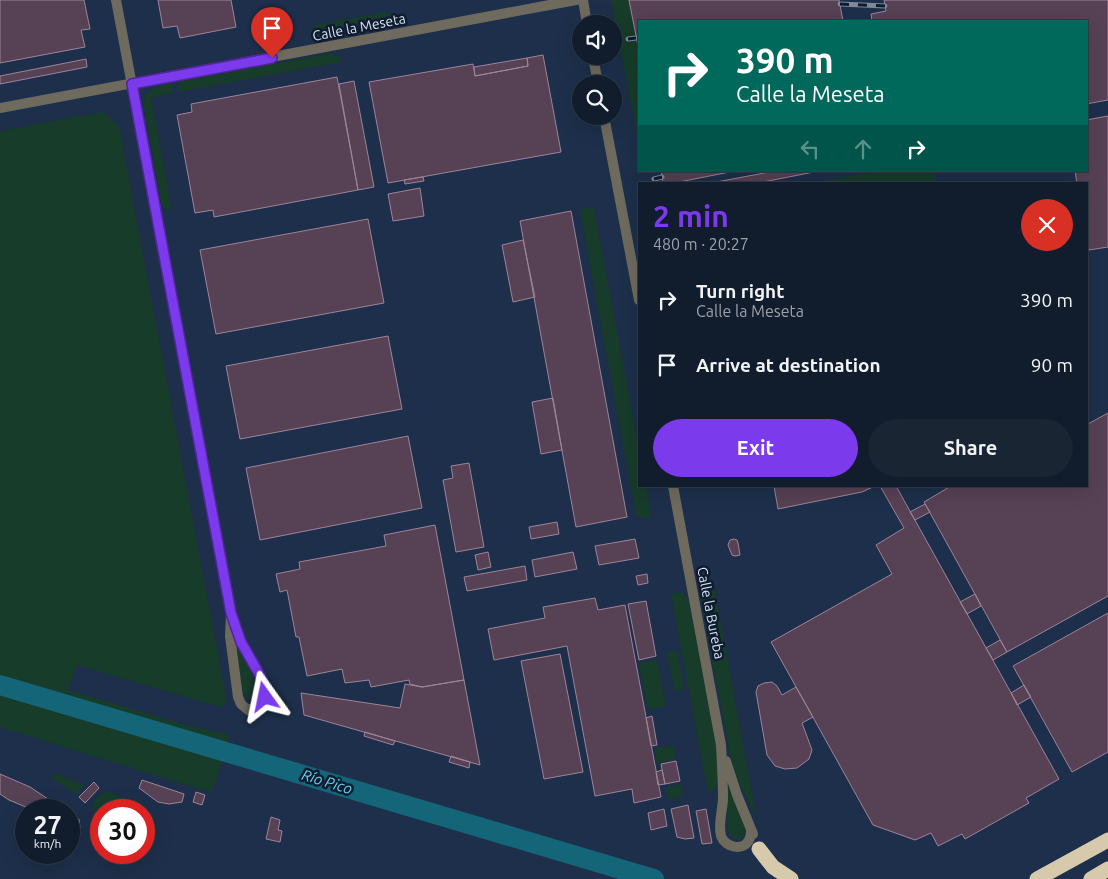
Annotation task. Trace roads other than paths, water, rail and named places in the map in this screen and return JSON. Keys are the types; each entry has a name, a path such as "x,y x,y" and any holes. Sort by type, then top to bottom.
{"highway":[{"path":"1037,879 1108,840"},
{"path":"759,849 773,867 791,879"},
{"path":"1056,879 1108,850"},
{"path":"1091,879 1108,869"}],"street":[{"path":"116,0 231,613 238,634 259,672 264,688 265,697 259,705 248,710 241,704 238,697 230,636 231,613"},
{"name":"Calle la Meseta","path":"0,108 576,0"},
{"path":"583,0 586,15"},
{"path":"606,125 638,295"},
{"name":"Calle la Bureba","path":"673,487 721,745 723,772 720,825 722,838 729,845 739,847 745,845 749,840 751,828"},
{"name":"Calle la Bureba","path":"721,745 759,849"}],"waterway":[{"name":"Río Pico","path":"0,685 654,879"}],"railway":[{"path":"840,4 885,6"},
{"path":"628,39 636,38"},
{"path":"654,179 662,177"}]}
